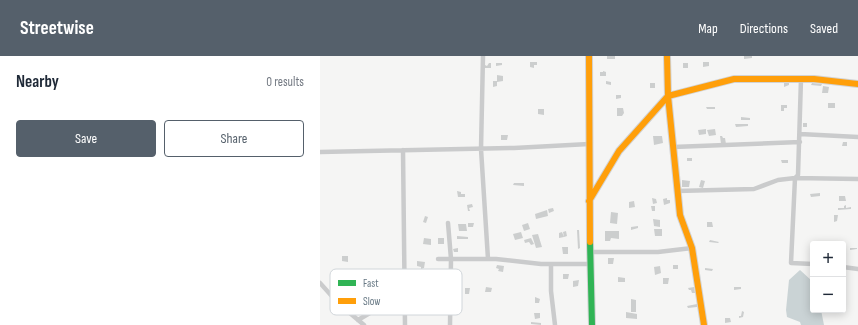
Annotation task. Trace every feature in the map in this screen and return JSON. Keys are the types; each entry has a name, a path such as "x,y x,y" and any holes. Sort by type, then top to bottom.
{"street":[{"path":"482,56 481,149 488,259"},
{"path":"589,56 589,201 592,325"},
{"path":"667,56 668,96 680,215 692,248 704,325"},
{"path":"589,201 619,150 668,96 734,79 814,79 858,84"},
{"path":"801,79 800,142 798,175 795,178 791,263 810,264"},
{"path":"800,134 858,137"},
{"path":"673,147 800,142"},
{"path":"320,152 481,149 589,144"},
{"path":"403,150 404,269"},
{"path":"677,191 754,189 778,180 795,178 858,179"},
{"path":"448,223 451,269"},
{"path":"590,252 658,252 692,248"},
{"path":"438,259 488,259 551,264 590,264"},
{"path":"551,264 551,291 555,325"},
{"path":"846,267 858,269"},
{"path":"320,283 330,294"},
{"path":"352,315 364,325"},
{"path":"358,320 366,315"},
{"path":"405,315 405,325"}],"shaded area":[{"path":"800,270 810,279 810,313 822,313 824,325 801,325 800,322 787,317 786,310 789,280"}],"building":[{"path":"607,56 615,56 615,59 607,59"},
{"path":"744,56 752,56 752,58 744,59"},
{"path":"530,62 537,62 537,65 534,65 534,68 530,67"},
{"path":"703,62 709,62 709,66 703,67"},
{"path":"491,63 491,68 485,68 485,65 487,66"},
{"path":"496,63 502,63 502,65 496,66"},
{"path":"683,63 688,63 688,68 683,68"},
{"path":"600,72 606,72 606,76 600,76"},
{"path":"497,75 503,76 503,81 497,82"},
{"path":"493,81 497,81 497,86 493,87"},
{"path":"606,81 611,82 611,85 606,84"},
{"path":"784,82 789,82 789,85 784,87"},
{"path":"650,83 655,83 655,88 650,88"},
{"path":"812,83 822,84 821,86 811,85"},
{"path":"823,86 829,87 828,93 822,93"},
{"path":"616,95 621,95 621,98 616,99"},
{"path":"828,103 835,103 835,108 828,108"},
{"path":"781,105 787,105 787,108 784,108 784,111 781,111"},
{"path":"706,107 715,107 715,109 707,109"},
{"path":"617,108 623,108 624,113 622,116 617,116"},
{"path":"538,109 544,109 544,115 538,114"},
{"path":"741,117 750,118 750,120 741,120"},
{"path":"803,123 807,123 807,127 803,127"},
{"path":"735,124 748,124 748,126 736,127"},
{"path":"706,129 706,134 699,135 698,130"},
{"path":"715,129 716,135 709,136 707,130"},
{"path":"501,135 508,135 507,140 501,140"},
{"path":"653,136 662,136 663,143 654,145"},
{"path":"720,136 725,138 726,144 721,144"},
{"path":"843,142 847,142 847,146 842,146"},
{"path":"687,158 692,158 692,161 687,161"},
{"path":"781,160 788,160 788,163 782,163"},
{"path":"682,180 690,181 689,187 682,187"},
{"path":"701,180 705,181 703,188 699,187"},
{"path":"514,183 524,183 524,186 513,185"},
{"path":"457,191 461,192 461,194 465,194 465,197 458,197"},
{"path":"820,193 820,196 811,197 810,194"},
{"path":"839,196 845,196 846,201 839,201"},
{"path":"652,198 656,199 657,203 653,204"},
{"path":"667,198 667,200 670,200 670,203 664,205 663,199"},
{"path":"634,201 635,207 629,208 629,202"},
{"path":"472,204 473,207 469,208 470,211 468,211 467,205"},
{"path":"846,205 846,208 851,207 851,209 838,210 838,208 844,208"},
{"path":"651,206 655,206 655,211 652,211"},
{"path":"553,208 554,211 549,213 548,209"},
{"path":"547,210 548,216 536,219 535,214"},
{"path":"611,212 618,213 617,224 610,223"},
{"path":"834,215 838,215 837,221 834,222"},
{"path":"425,216 428,217 426,223 423,222"},
{"path":"653,219 660,220 660,227 654,226"},
{"path":"707,222 712,222 713,227 707,227"},
{"path":"468,223 474,223 473,227 468,227"},
{"path":"528,223 530,229 524,231 522,225"},
{"path":"458,224 466,224 467,231 459,231"},
{"path":"638,226 638,228 631,230 631,227"},
{"path":"654,229 662,229 662,236 655,236"},
{"path":"577,230 579,230 580,248 578,249"},
{"path":"566,231 567,236 564,237 563,232"},
{"path":"605,231 619,231 619,239 611,238 610,241 605,241"},
{"path":"521,232 523,238 515,240 513,234"},
{"path":"562,232 564,237 559,238 559,233"},
{"path":"538,234 542,247 536,248 532,235"},
{"path":"457,236 468,237 468,239 457,239"},
{"path":"424,238 431,239 431,245 423,244"},
{"path":"438,238 444,238 444,244 438,244"},
{"path":"531,238 534,244 531,245 529,242 525,243 524,240"},
{"path":"710,240 719,242 709,242"},
{"path":"562,247 568,247 568,254 563,254"},
{"path":"458,248 458,252 454,252 453,249"},
{"path":"850,248 857,248 857,249 850,250"},
{"path":"342,256 348,256 348,262 342,261"},
{"path":"608,258 614,258 613,264 608,264"},
{"path":"417,261 425,262 424,268 421,269 421,267 417,266"},
{"path":"497,265 504,266 503,272 498,271 499,269 496,268"},
{"path":"673,265 678,265 678,269 673,269"},
{"path":"660,266 661,273 655,275 654,267"},
{"path":"705,268 713,269 712,271 705,270"},
{"path":"563,274 569,274 568,279 563,279"},
{"path":"618,277 625,278 625,282 618,282"},
{"path":"663,278 669,278 668,284 663,284"},
{"path":"579,280 578,286 573,287 573,281"},
{"path":"486,287 492,288 491,292 485,292"},
{"path":"694,287 695,293 692,293 688,288"},
{"path":"734,287 741,287 741,289 734,290"},
{"path":"465,288 470,288 469,294 465,294"},
{"path":"535,297 540,299 539,303 535,303"},
{"path":"631,299 636,300 636,312 631,312"},
{"path":"697,304 697,307 688,308 687,306"},
{"path":"742,311 744,312 743,317 739,318 739,316 741,316"},
{"path":"626,312 637,314 637,319 626,318"},
{"path":"534,313 540,313 540,318 535,319"},
{"path":"725,318 730,318 731,322 725,323"},
{"path":"531,322 541,323 541,325 531,324"}],"traffic: fast":[{"path":"590,242 592,325"}],"traffic: slow":[{"path":"589,56 590,242"},
{"path":"667,56 668,96 680,215 692,248 704,325"},
{"path":"589,201 619,151 668,96 734,79 814,79 858,84"}]}
